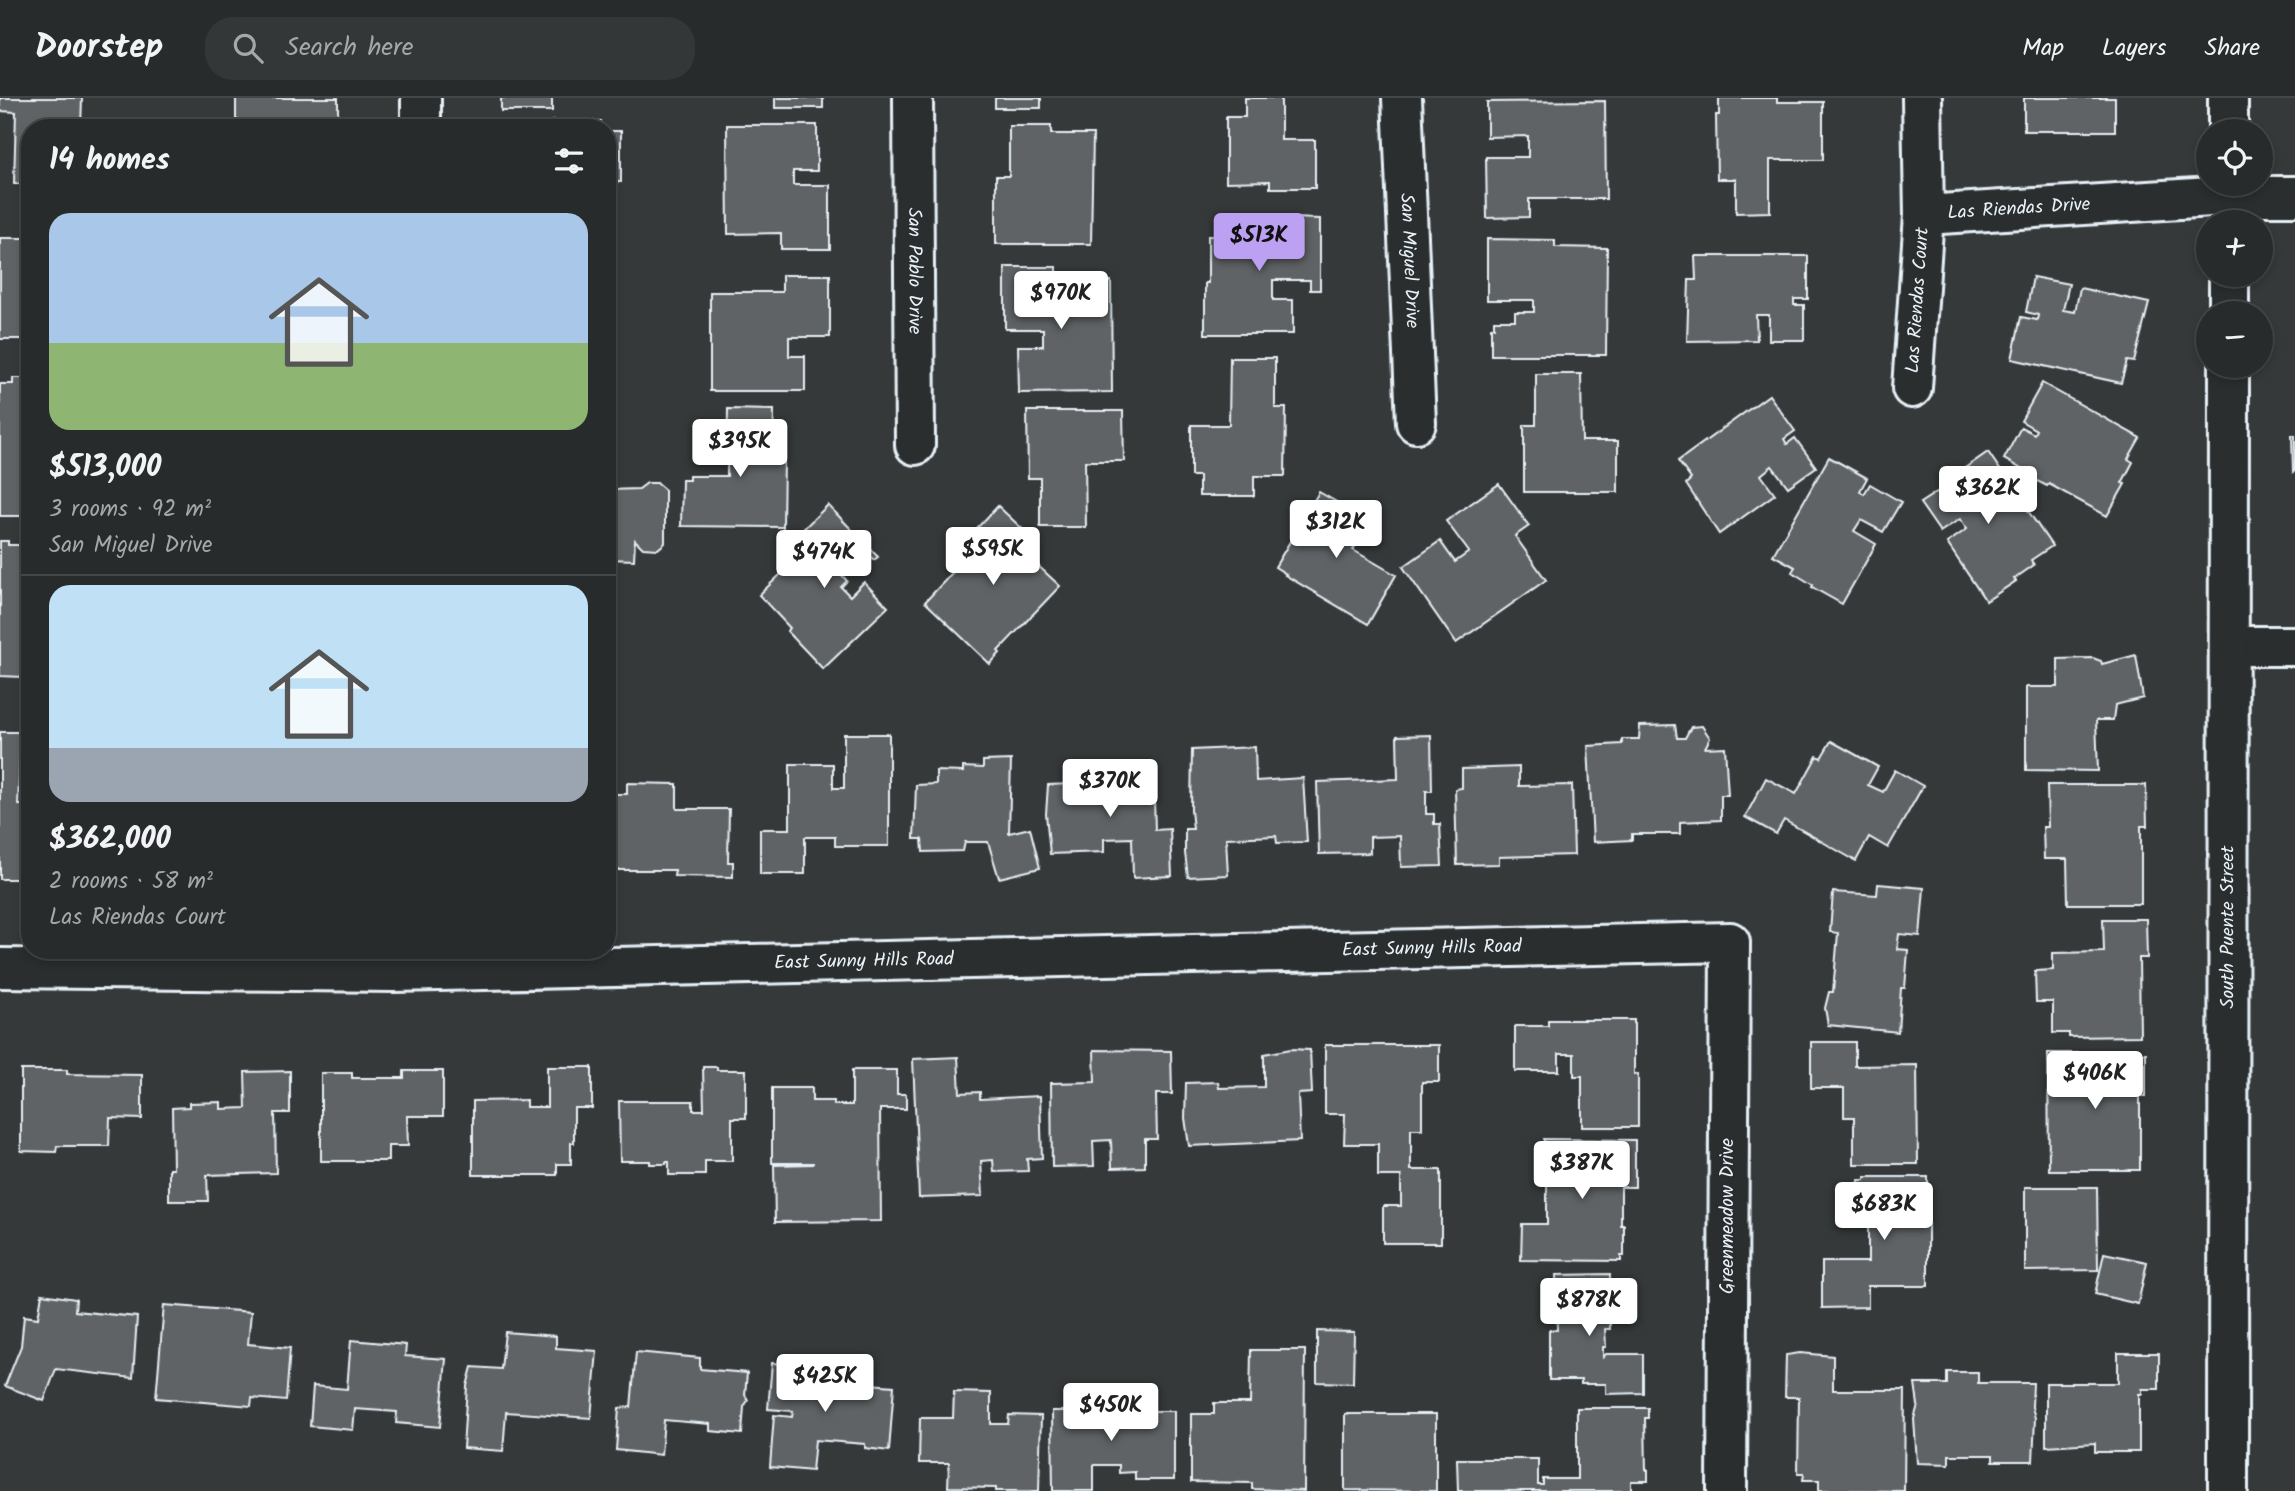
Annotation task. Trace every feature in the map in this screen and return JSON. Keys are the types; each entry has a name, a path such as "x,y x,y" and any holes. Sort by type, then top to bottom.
{"street":[{"path":"421,98 421,119"},
{"name":"San Pablo Drive","path":"914,98 915,445"},
{"name":"San Miguel Drive","path":"1402,98 1416,423"},
{"name":"Las Riendas Drive","path":"1922,98 1924,215 2295,196"},
{"path":"2228,98 2228,119"},
{"name":"Las Riendas Court","path":"1912,388 1924,215"},
{"name":"South Puente Street","path":"2228,1491 2229,378"},
{"path":"2230,646 2295,646"},
{"name":"East Sunny Hills Road","path":"0,968 394,972 1730,942"},
{"name":"Greenmeadow Drive","path":"1727,1491 1730,942"}],"building":[{"path":"0,98 82,98 81,119 21,119 21,184 14,184 16,112 0,111"},
{"path":"236,98 338,98 338,119 236,119"},
{"path":"501,98 552,98 552,111 501,111"},
{"path":"775,98 823,98 823,108 775,108"},
{"path":"995,98 1041,98 1041,108 995,108"},
{"path":"1245,98 1281,98 1281,140 1315,140 1315,188 1270,188 1270,181 1226,182 1226,117 1245,117"},
{"path":"1719,98 1777,98 1777,102 1823,102 1823,160 1770,160 1770,212 1736,213 1736,179 1717,179 1716,115 1719,115"},
{"path":"2024,98 2115,98 2115,131 2024,131"},
{"path":"1605,101 1606,199 1529,199 1529,217 1487,218 1486,157 1528,157 1528,136 1487,137 1487,102"},
{"path":"727,125 817,125 817,171 793,171 793,185 830,185 830,249 781,249 781,233 728,234"},
{"path":"1009,126 1051,126 1051,134 1093,134 1091,244 996,244 996,176 1009,176"},
{"path":"616,131 621,131 621,182 617,182 617,198"},
{"path":"1229,216 1320,219 1320,290 1310,290 1310,280 1273,280 1273,300 1293,300 1293,334 1205,334 1208,236 1229,236"},
{"path":"0,238 21,238 21,339 0,339"},
{"path":"1487,239 1555,240 1555,247 1607,248 1606,355 1491,355 1491,327 1494,327 1494,320 1515,320 1515,312 1534,312 1534,300 1487,300"},
{"path":"1695,256 1808,256 1808,299 1794,299 1794,305 1804,305 1804,340 1769,340 1769,315 1756,315 1757,340 1687,341 1689,280 1696,280"},
{"path":"1005,267 1056,267 1056,281 1111,281 1112,392 1019,393 1018,346 1043,346 1043,329 1005,329"},
{"path":"782,275 830,275 830,337 789,337 789,356 805,356 805,391 710,391 710,292 782,292"},
{"path":"2033,277 2069,284 2063,310 2075,312 2080,288 2149,303 2134,362 2127,361 2121,383 2012,359 2021,317 2037,320 2038,315 2026,312"},
{"path":"1230,358 1275,358 1275,408 1286,408 1285,476 1254,476 1254,496 1199,496 1199,476 1191,476 1191,425 1229,425"},
{"path":"1536,374 1581,374 1582,441 1618,441 1618,492 1524,492 1524,425 1536,425"},
{"path":"13,378 21,378 21,516 0,516 0,384 13,384"},
{"path":"2042,383 2140,438 2128,459 2133,462 2122,483 2125,484 2107,516 2049,484 2047,486 2031,478 2032,475 2004,459 2021,427 2034,434 2036,430 2021,421"},
{"path":"1769,395 1795,431 1784,439 1787,444 1795,438 1816,467 1788,487 1772,466 1761,475 1775,494 1719,534 1686,484 1691,479 1678,461"},
{"path":"728,409 774,410 773,459 784,459 783,527 681,526 682,480 689,480 689,476 727,476"},
{"path":"1027,411 1123,411 1124,461 1085,461 1086,527 1040,527 1040,478 1028,478"},
{"path":"2292,435 2295,435 2293,472"},
{"path":"1988,452 2052,546 2031,560 2034,565 2014,579 2016,581 1986,601 1947,543 1967,529 1960,519 1940,532 1920,503 1951,483 1957,493 1961,490 1952,477"},
{"path":"1829,457 1867,478 1860,491 1864,494 1870,484 1901,502 1883,532 1861,520 1854,531 1876,544 1842,604 1812,587 1813,585 1792,572 1795,567 1773,555"},
{"path":"647,483 657,483 665,490 665,543 658,549 643,548 635,540 634,560 616,559 616,490 639,489"},
{"path":"1499,484 1529,526 1515,536 1546,580 1456,643 1403,567 1440,541 1455,562 1469,552 1446,521"},
{"path":"1319,492 1370,521 1353,550 1396,575 1368,624 1275,567"},
{"path":"828,505 878,557 874,560 865,551 841,574 847,581 841,587 850,596 864,582 888,607 823,669 787,631 790,628 759,595 807,549 795,537"},
{"path":"998,506 1032,538 1020,549 1060,586 998,651 1000,653 990,664 925,602 966,558 957,549"},
{"path":"0,541 8,541 8,545 21,545 21,677 0,676"},
{"path":"2136,655 2143,698 2115,705 2113,720 2096,720 2098,771 2026,770 2026,687 2058,687 2058,659 2093,658 2102,664"},
{"path":"1675,725 1677,738 1685,738 1691,727 1702,726 1710,738 1705,748 1725,747 1728,795 1721,795 1721,820 1680,822 1680,834 1632,834 1632,840 1593,842 1588,746 1622,744 1622,739 1639,739 1640,726"},
{"path":"0,732 21,732 18,805 21,805 21,879 0,879"},
{"path":"844,734 889,734 889,846 835,846 835,837 805,837 805,874 760,874 760,829 790,829 790,764 833,764 833,788 844,788"},
{"path":"1431,735 1432,791 1426,791 1426,814 1434,814 1434,824 1440,824 1442,866 1401,867 1400,836 1370,837 1370,853 1319,854 1317,782 1398,779 1397,736"},
{"path":"1831,741 1878,767 1868,785 1883,792 1895,770 1923,786 1888,848 1869,837 1856,861 1784,820 1776,834 1745,817 1766,778 1796,794 1817,756 1821,758"},
{"path":"1255,747 1256,781 1303,778 1307,842 1277,843 1276,836 1226,838 1228,875 1188,877 1185,829 1193,829 1192,750"},
{"path":"1011,760 1009,833 1030,828 1040,868 999,878 988,842 965,842 963,851 923,852 922,839 914,839 916,785 936,784 936,771 963,772 963,767 983,768 983,761"},
{"path":"1519,767 1519,786 1572,785 1574,855 1499,857 1499,864 1457,865 1455,789 1462,788 1462,769"},
{"path":"1153,768 1155,830 1170,829 1172,876 1133,878 1132,838 1104,839 1104,852 1050,854 1046,814 1048,785 1095,783 1095,771"},
{"path":"627,783 677,784 677,809 729,809 728,862 733,862 733,877 674,876 675,870 616,870 616,794 627,794"},
{"path":"2047,785 2146,785 2147,826 2141,826 2141,904 2068,904 2067,859 2044,859 2043,827 2048,827"},
{"path":"1878,884 1924,888 1920,936 1899,934 1897,949 1908,950 1905,988 1901,988 1898,1032 1828,1025 1825,1008 1829,992 1833,992 1838,933 1830,932 1833,892 1877,895"},
{"path":"2103,919 2146,919 2147,958 2139,958 2140,1036 2069,1037 2069,1033 2053,1033 2053,1002 2036,1002 2035,971 2053,970 2053,953 2104,952"},
{"path":"1548,1020 1634,1020 1638,1127 1582,1127 1582,1076 1574,1076 1574,1054 1559,1054 1559,1071 1515,1071 1515,1026 1548,1026"},
{"path":"1811,1042 1855,1042 1855,1066 1917,1065 1918,1164 1854,1164 1854,1117 1844,1117 1844,1088 1811,1088"},
{"path":"1325,1045 1439,1045 1439,1082 1422,1082 1422,1129 1411,1129 1411,1170 1441,1170 1441,1243 1383,1243 1383,1206 1401,1206 1401,1176 1378,1176 1378,1144 1344,1144 1345,1114 1325,1114"},
{"path":"1291,1049 1310,1050 1312,1093 1298,1094 1300,1141 1189,1146 1185,1118 1186,1083 1218,1082 1219,1088 1264,1087 1264,1054"},
{"path":"1094,1050 1171,1051 1172,1094 1156,1094 1157,1139 1145,1139 1145,1167 1112,1168 1111,1140 1093,1141 1094,1166 1052,1167 1051,1083 1095,1082"},
{"path":"2048,1053 2146,1053 2146,1096 2140,1096 2140,1170 2049,1170"},
{"path":"958,1057 960,1093 980,1092 980,1099 1040,1096 1042,1158 1027,1159 1028,1171 994,1172 993,1160 981,1161 983,1196 919,1198 913,1059"},
{"path":"547,1067 592,1067 592,1108 574,1108 571,1164 557,1164 557,1175 473,1175 473,1101 526,1100 526,1107 547,1107"},
{"path":"703,1067 746,1070 746,1118 732,1118 732,1161 705,1161 705,1175 669,1175 669,1162 650,1164 650,1161 620,1161 619,1101 693,1101 693,1110 704,1110"},
{"path":"21,1070 142,1075 142,1119 110,1118 109,1146 57,1146 56,1152 21,1151"},
{"path":"852,1070 897,1070 897,1094 906,1094 906,1109 880,1109 881,1221 775,1222 774,1165 813,1163 772,1163 772,1088 812,1088 812,1101 834,1101 834,1105 852,1105"},
{"path":"290,1071 290,1113 275,1113 276,1173 207,1175 208,1201 169,1201 169,1169 173,1169 172,1108 189,1107 189,1103 221,1102 221,1109 246,1108 245,1072"},
{"path":"404,1071 443,1071 443,1116 407,1116 408,1146 388,1146 388,1161 321,1161 321,1073 352,1073 352,1078 404,1078"},
{"path":"1544,1139 1635,1140 1635,1187 1621,1187 1624,1256 1621,1256 1621,1261 1521,1260 1522,1224 1547,1224"},
{"path":"1865,1177 1928,1177 1928,1286 1868,1286 1868,1307 1822,1308 1822,1262 1868,1262 1868,1225 1858,1225 1856,1212 1859,1180 1865,1180"},
{"path":"2025,1187 2097,1187 2098,1270 2025,1271"},
{"path":"2104,1253 2147,1262 2138,1304 2095,1294"},
{"path":"1610,1274 1610,1281 1607,1281 1610,1311 1607,1311 1607,1323 1610,1323 1610,1329 1605,1329 1606,1347 1603,1347 1603,1357 1606,1354 1643,1354 1643,1393 1606,1394 1606,1384 1581,1384 1581,1380 1549,1380 1549,1330 1557,1330 1556,1275"},
{"path":"42,1294 76,1299 75,1311 137,1317 133,1378 56,1369 44,1401 5,1386 21,1346 24,1316 38,1318"},
{"path":"164,1305 251,1312 248,1344 290,1348 286,1401 252,1398 251,1406 156,1398"},
{"path":"1317,1331 1354,1332 1353,1383 1317,1382"},
{"path":"505,1332 556,1336 556,1348 597,1351 591,1418 506,1412 503,1451 463,1448 467,1386 472,1367 501,1369"},
{"path":"351,1340 406,1345 405,1356 446,1359 440,1427 396,1423 397,1412 355,1409 353,1430 310,1426 313,1386 347,1389"},
{"path":"1251,1350 1305,1350 1304,1491 1252,1489 1252,1483 1191,1482 1191,1414 1214,1414 1214,1403 1250,1403"},
{"path":"636,1352 700,1358 700,1369 747,1373 745,1395 748,1400 744,1407 742,1434 710,1431 710,1424 664,1420 661,1455 616,1450 619,1408 631,1407"},
{"path":"1800,1353 1833,1356 1833,1390 1905,1390 1904,1491 1819,1490 1819,1480 1803,1480 1804,1473 1798,1473 1799,1397 1785,1397 1786,1355"},
{"path":"2118,1353 2159,1353 2159,1389 2142,1389 2142,1394 2139,1394 2139,1452 2095,1452 2095,1443 2046,1446 2046,1383 2118,1383"},
{"path":"772,1363 832,1368 831,1381 894,1386 889,1451 865,1448 865,1444 815,1440 812,1471 770,1467 774,1415 792,1417 793,1411 768,1409"},
{"path":"1947,1372 1978,1372 1978,1383 2033,1383 2033,1461 1993,1461 1993,1455 1949,1455 1949,1464 1917,1463 1914,1419 1918,1405 1915,1384 1947,1384"},
{"path":"954,1392 991,1393 991,1424 1008,1424 1009,1415 1041,1416 1039,1491 948,1487 949,1463 919,1463 920,1418 953,1418"},
{"path":"1072,1400 1135,1400 1135,1411 1174,1411 1174,1480 1135,1480 1135,1472 1119,1473 1119,1465 1094,1465 1094,1491 1053,1491 1052,1411 1072,1411"},
{"path":"1577,1408 1648,1408 1648,1418 1645,1418 1648,1481 1631,1481 1631,1491 1458,1491 1457,1459 1538,1459 1538,1485 1543,1485 1543,1479 1577,1479"},
{"path":"1345,1414 1436,1414 1436,1491 1345,1490"}]}
